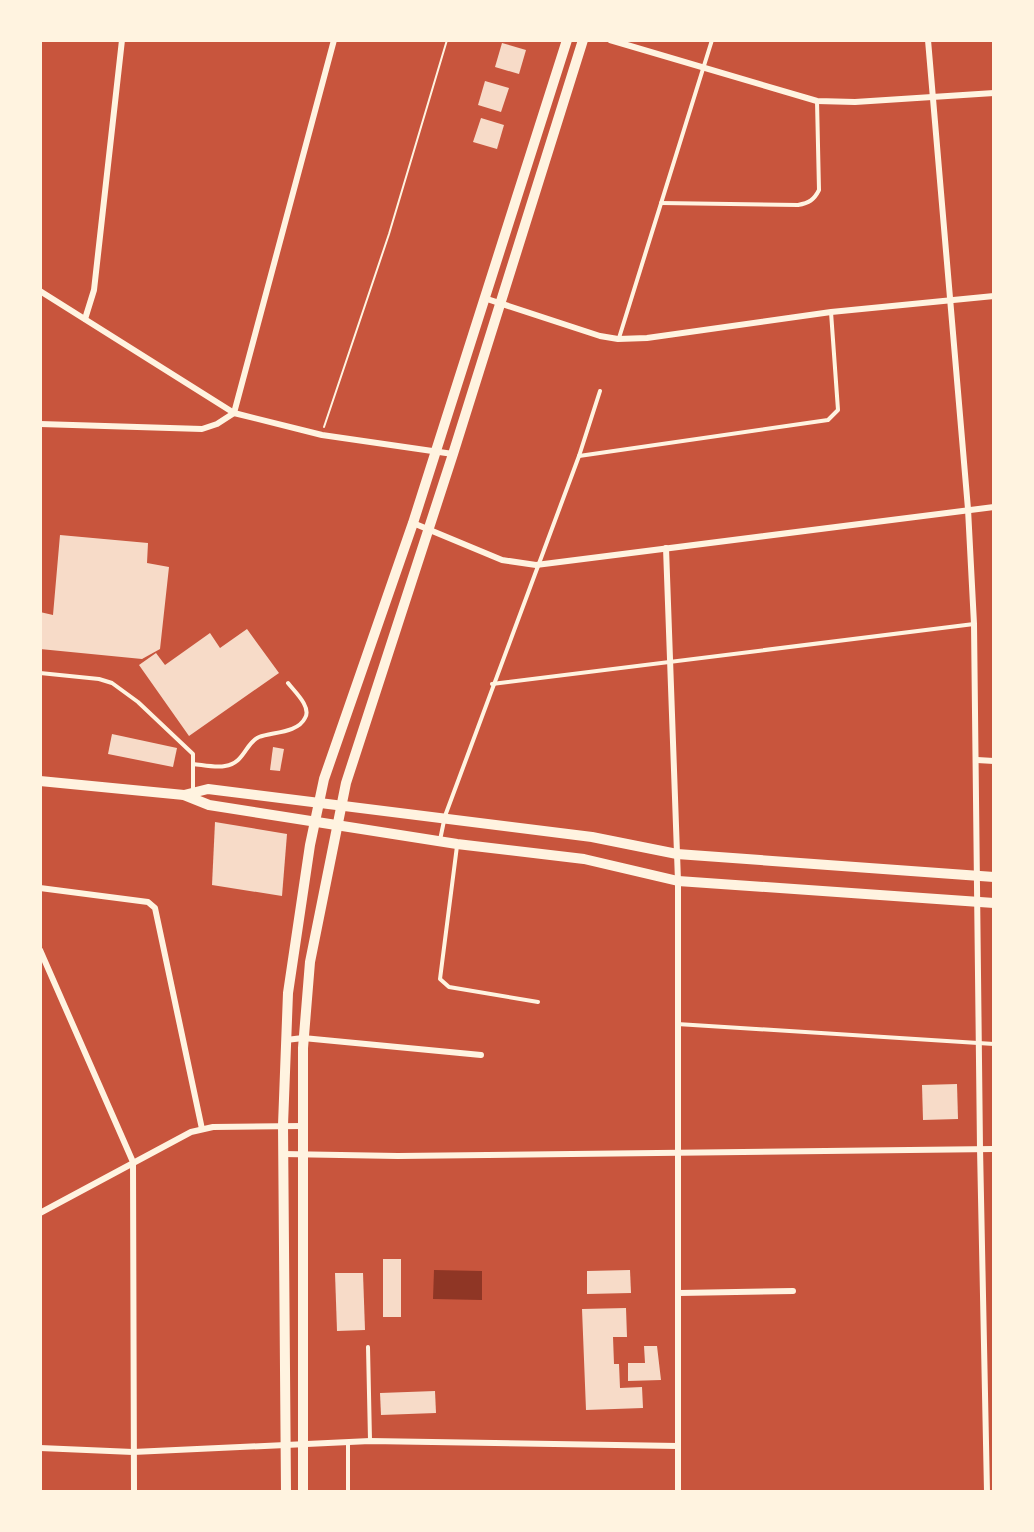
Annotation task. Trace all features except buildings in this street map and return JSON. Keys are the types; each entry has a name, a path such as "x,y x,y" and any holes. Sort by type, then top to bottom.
{"street":[{"path":"85,319 94,290 122,40"},
{"path":"40,424 202,429 217,424 234,413 334,40"},
{"path":"286,1491 283,1125 286,1040 292,952 324,779 412,523 567,40"},
{"path":"303,1491 303,1038 309,962 340,805 583,40"},
{"path":"610,40 817,101 932,98 993,93"},
{"path":"928,40 948,299 968,509 975,624 976,876 987,1491"},
{"path":"40,291 234,413 322,435 453,454"},
{"path":"483,298 591,333 618,339 647,338 831,312 993,296"},
{"path":"412,523 502,560 536,565 993,507"},
{"path":"666,548 678,881 678,1491"},
{"path":"977,760 993,761"},
{"path":"40,781 190,795 209,805 457,844 584,859 678,881 993,903"},
{"path":"190,795 208,789 445,816 592,837 676,854 993,877"},
{"path":"40,888 148,902 155,908 202,1129"},
{"path":"40,950 133,1162 134,1491"},
{"path":"286,1040 303,1038 481,1055"},
{"path":"40,1213 183,1135 202,1129 303,1126"},
{"path":"283,1154 398,1156 993,1149"},
{"path":"679,1293 793,1291"},
{"path":"40,1448 133,1452 348,1444 370,1441 678,1446"}],"lane":[{"path":"618,339 712,40"},
{"path":"661,203 798,205 809,203 819,190 817,101"},
{"path":"579,456 828,420 838,410 831,312"},
{"path":"440,841 445,816 492,684 579,456 600,392"},
{"path":"492,684 670,660 975,624"},
{"path":"40,673 99,679 124,690 193,754 190,795"},
{"path":"193,764 223,767 230,765 244,756 250,743 257,738 286,730 303,721 306,714 305,706 288,683"},
{"path":"457,844 440,979 449,987 538,1002"},
{"path":"677,1024 993,1044"},
{"path":"368,1347 370,1441"},
{"path":"348,1444 348,1491"}],"path":[{"path":"322,435 389,234 447,40"}],"shaded area":[{"path":"434,1270 482,1271 482,1300 433,1299"}]}
